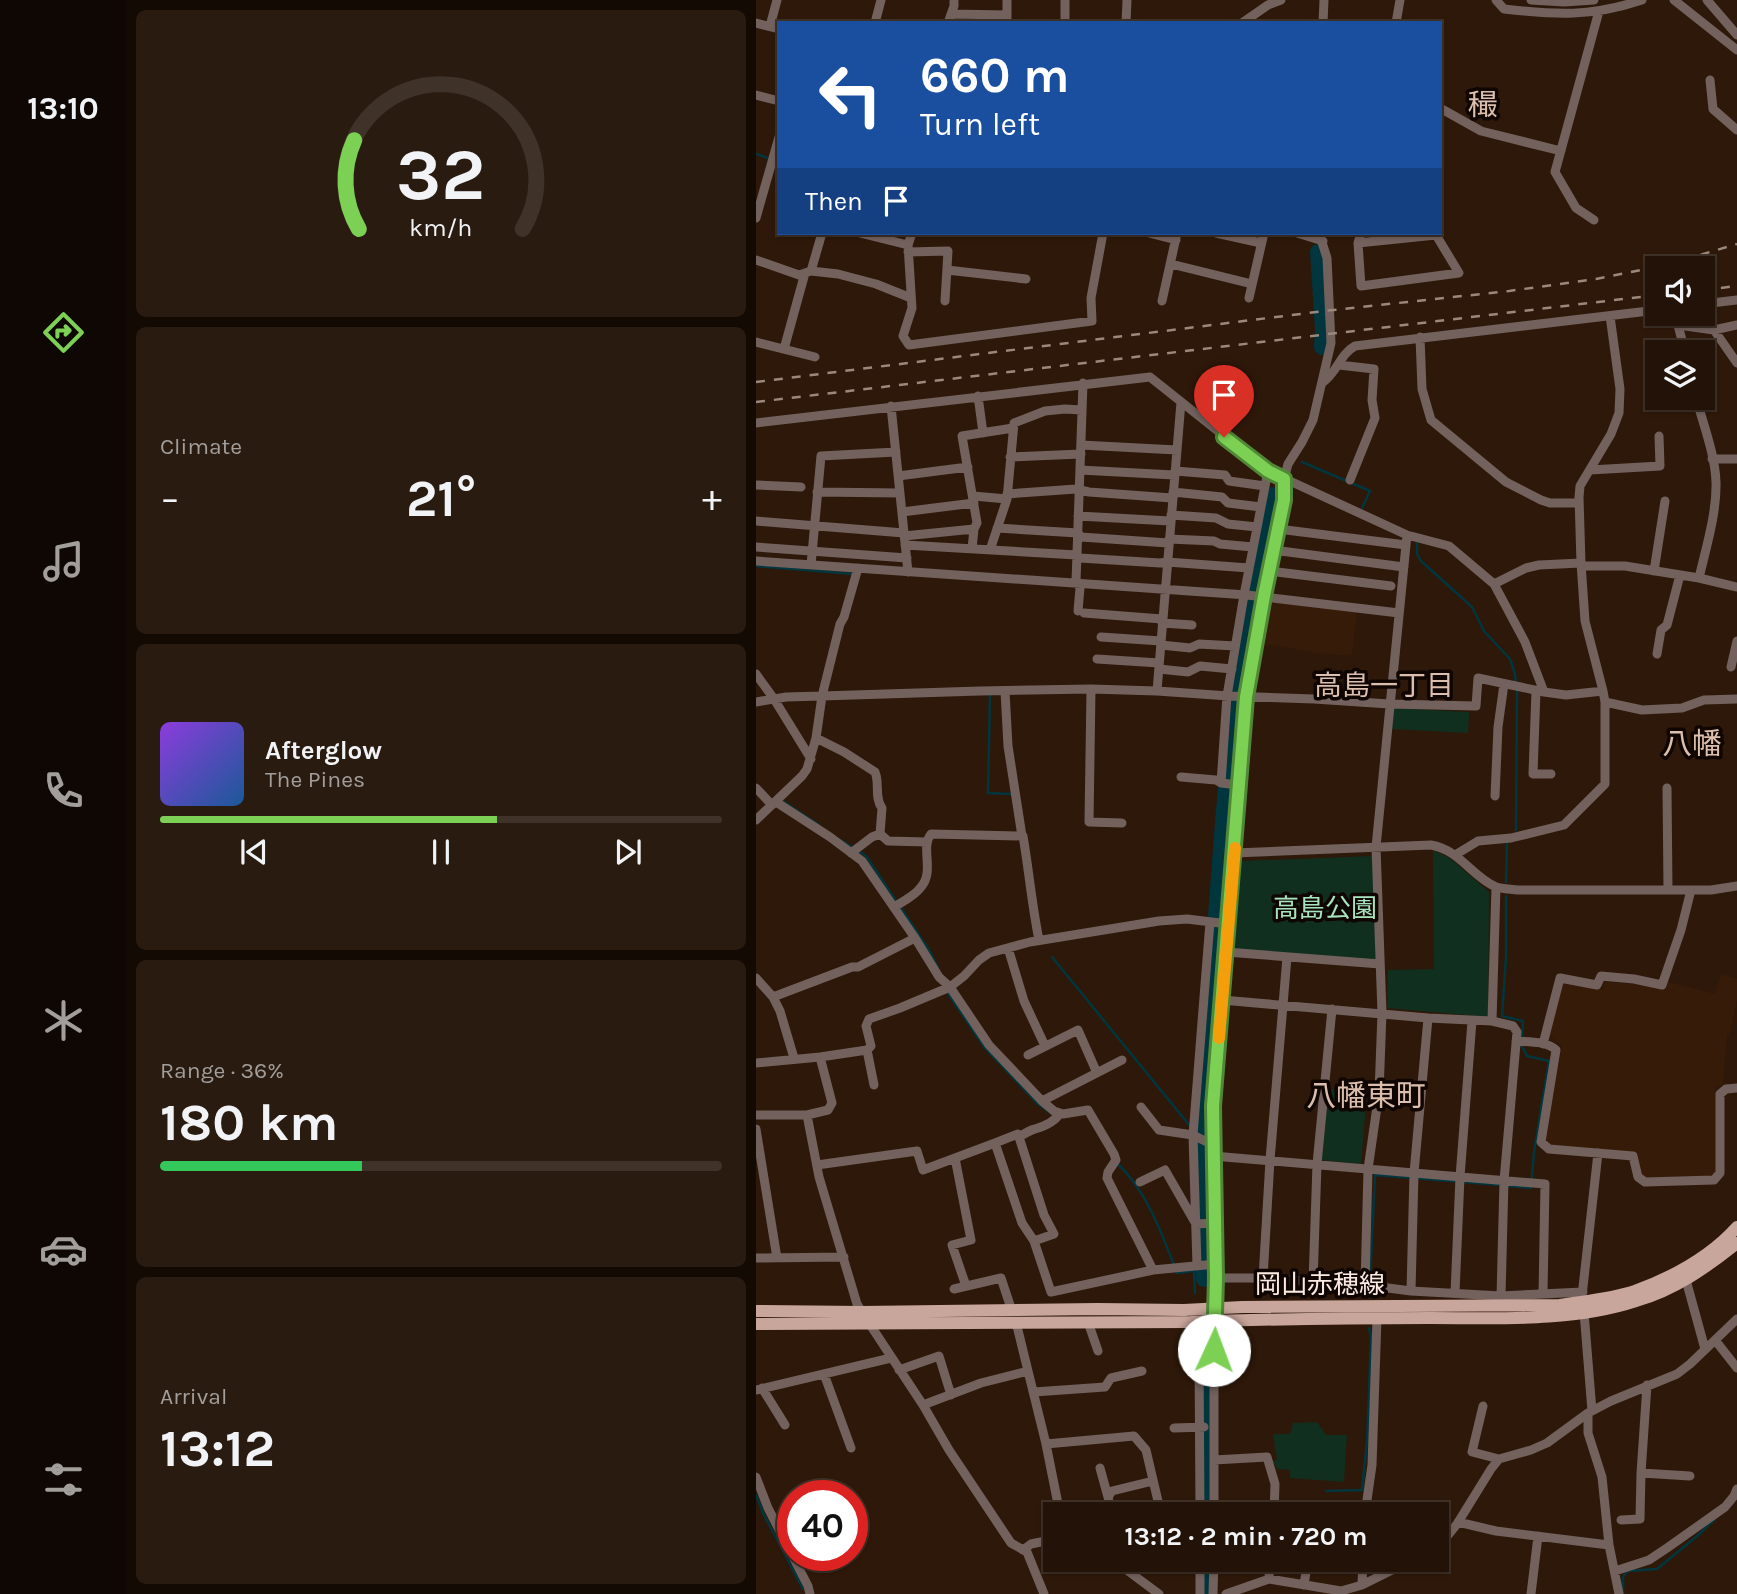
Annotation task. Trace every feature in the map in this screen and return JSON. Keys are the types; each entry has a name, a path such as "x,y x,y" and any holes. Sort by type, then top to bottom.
{"main road":[{"name":"岡山赤穂線","path":"1014,1316 1088,1322 1215,1314 1377,1313 1560,1305 1634,1291 1676,1274 1737,1227"},
{"name":"岡山赤穂線","path":"1583,1302 1637,1301 1686,1280 1737,1244"},
{"name":"岡山赤穂線","path":"756,1324 866,1318 1014,1316 1098,1309 1184,1310 1215,1314"},
{"name":"岡山赤穂線","path":"756,1311 866,1318"}],"street":[{"path":"756,23 775,28 777,0"},
{"path":"876,21 881,0"},
{"path":"954,0 950,18 1007,19 1007,0"},
{"path":"1065,0 1065,21"},
{"path":"1126,21 1127,0"},
{"path":"1245,21 1268,5 1281,0"},
{"path":"1323,21 1324,0"},
{"path":"1396,21 1400,0"},
{"path":"1496,0 1504,9 1578,14 1642,0"},
{"path":"1531,0 1594,0"},
{"path":"1674,0 1737,50"},
{"path":"1707,0 1737,35"},
{"path":"1594,220 1576,208 1555,172 1599,11"},
{"path":"1710,80 1713,109 1737,130"},
{"path":"756,95 777,100"},
{"path":"1442,109 1480,131 1561,151"},
{"path":"756,218 777,143"},
{"path":"784,349 821,235"},
{"path":"866,235 908,248 948,251 945,301"},
{"path":"911,235 908,248 912,308 903,336 909,345 1092,321 1091,298 1102,235"},
{"path":"1225,235 1261,243"},
{"path":"1249,298 1263,235"},
{"path":"1436,235 1459,273 1361,286 1360,238 1436,235"},
{"path":"1162,302 1176,236"},
{"path":"1201,1502 1214,1350 1216,1278 1206,1265 1199,1136 1218,923 1234,853 1228,784 1228,696 1235,646 1253,595 1269,571 1284,500 1284,479 1289,464 1313,420 1331,343 1327,258 1321,237"},
{"path":"756,260 799,275 808,272 838,274 876,284 911,298"},
{"path":"1171,264 1252,284"},
{"path":"947,270 1027,279"},
{"path":"1715,303 1737,300"},
{"path":"1322,383 1334,373 1346,352 1355,346 1645,312"},
{"path":"1455,855 1478,841 1511,838 1564,825 1605,784 1605,702 1585,621 1579,503 1580,486 1611,434 1619,413 1620,389 1610,316"},
{"path":"1685,326 1714,330 1737,325"},
{"path":"1714,330 1737,363"},
{"path":"1420,337 1422,389 1431,420 1506,482 1550,503 1579,503"},
{"path":"756,342 815,356"},
{"path":"1339,365 1374,369 1372,400 1375,418 1350,480"},
{"path":"756,423 1150,377 1268,471 1407,540"},
{"path":"1083,383 1076,582 1080,588 1081,612 1192,625"},
{"path":"978,396 983,433"},
{"path":"1157,691 1181,402"},
{"path":"891,407 908,572"},
{"path":"1699,410 1716,481 1714,505 1699,578"},
{"path":"989,550 1007,496 1014,423 1045,411 1082,411"},
{"path":"972,549 977,523 962,436 1013,428"},
{"path":"1590,470 1660,466 1659,436"},
{"path":"1010,457 1081,449 1177,450"},
{"path":"811,565 821,456 896,452"},
{"path":"1712,459 1737,458"},
{"path":"898,476 968,467"},
{"path":"1080,470 1225,475 1229,481 1265,486"},
{"path":"1228,784 1243,697 1253,595 1249,569 1268,471"},
{"path":"756,485 801,487"},
{"path":"902,512 973,500 1079,490 1222,497 1228,503 1261,507"},
{"path":"817,492 900,493"},
{"path":"1654,571 1665,501"},
{"path":"1078,516 1216,518 1228,524 1257,527"},
{"path":"756,522 815,526 972,549 1249,569"},
{"path":"905,538 975,528"},
{"path":"997,528 1078,533 1081,537 1214,541 1253,547"},
{"path":"1278,529 1449,546 1494,584 1525,642 1540,691 1533,774 1550,774"},
{"path":"1364,1285 1368,1169 1379,1093 1382,1013 1376,847 1407,540"},
{"path":"756,547 907,558"},
{"path":"1273,550 1404,567"},
{"path":"756,561 1253,595 1399,613"},
{"path":"1494,584 1539,565 1581,565 1625,566 1737,587"},
{"path":"756,820 802,776 811,759 822,696 840,624 858,568"},
{"path":"1269,571 1391,586"},
{"path":"1657,654 1661,630 1667,625 1680,575"},
{"path":"1101,637 1190,648 1199,644 1235,646"},
{"path":"1731,667 1737,641"},
{"path":"1097,659 1188,672 1200,666 1232,669"},
{"path":"756,674 811,759"},
{"path":"756,702 822,696 1091,690 1476,706 1478,678 1566,695 1602,691"},
{"path":"1495,796 1498,727 1504,684"},
{"path":"1091,690 1089,822 1122,823"},
{"path":"1005,691 1008,746 1031,884 1034,918 1040,940"},
{"path":"1605,702 1642,710 1682,708 1704,700 1737,699"},
{"path":"816,738 875,772 878,803 882,808 880,834"},
{"path":"1181,777 1216,780 1228,784"},
{"path":"756,788 854,851 897,905 939,977 950,987 989,1045 1059,1116"},
{"path":"1667,788 1668,890"},
{"path":"880,834 888,841 927,842"},
{"path":"854,851 872,836 880,834"},
{"path":"897,905 923,885 928,866 927,839 931,834 1022,836"},
{"path":"1234,853 1431,845 1455,855 1496,887 1518,890 1710,890 1737,886"},
{"path":"1492,1021 1496,887"},
{"path":"1543,1044 1560,978 1597,985 1601,976 1662,985 1691,890"},
{"path":"756,1063 867,1050 871,1046 866,1026 869,1019 950,987 989,953 1040,940 1159,921 1186,919 1218,923"},
{"path":"1199,1136 1213,1106 1205,1065 1222,1000 1226,952 1218,923"},
{"path":"773,997 858,967 915,938"},
{"path":"1008,948 1024,1001 1045,1046"},
{"path":"1226,952 1381,964"},
{"path":"1263,1278 1287,957"},
{"path":"756,978 773,997 794,1058"},
{"path":"1222,1000 1492,1021 1513,1026 1517,1032 1504,1184 1501,1296"},
{"path":"1313,1282 1317,1164 1332,1009"},
{"path":"1411,1291 1414,1176 1428,1018"},
{"path":"1455,1293 1472,1021"},
{"path":"1028,1055 1078,1030 1097,1073"},
{"path":"1516,1041 1552,1046 1556,1050 1541,1142 1549,1149 1633,1156 1638,1177 1645,1182 1714,1180 1720,1173 1720,1094 1726,1089 1737,1088"},
{"path":"867,1050 874,1085"},
{"path":"756,1115 807,1115 828,1110 832,1102 820,1057"},
{"path":"1042,1101 1122,1060"},
{"path":"1141,1107 1159,1130 1199,1136 1213,1156 1203,1224 1206,1265"},
{"path":"1019,1137 1034,1129 1040,1129 1059,1116 1088,1110 1114,1154 1115,1162 1107,1178 1153,1270"},
{"path":"807,1115 817,1165 857,1304 1011,1543 1027,1552 1044,1594"},
{"path":"756,1129 777,1258"},
{"path":"817,1165 917,1151 923,1170 1018,1134 1044,1215 1054,1234 1034,1241"},
{"path":"995,1143 1022,1223 1034,1241 1051,1292 1153,1270 1206,1265"},
{"path":"1598,1153 1583,1302 1590,1412 1588,1433 1602,1477 1609,1545 1619,1594"},
{"path":"1213,1156 1504,1184 1545,1184 1543,1294"},
{"path":"955,1158 971,1240 952,1245 965,1286"},
{"path":"1140,1182 1165,1170 1203,1224"},
{"path":"756,1258 844,1257"},
{"path":"954,1289 1000,1278 1014,1316 1034,1392 1058,1502"},
{"path":"1216,1278 1263,1278 1501,1296 1543,1294 1583,1302"},
{"path":"1686,1280 1705,1349"},
{"path":"1367,1502 1372,1465 1378,1287"},
{"path":"1483,1406 1472,1452 1499,1459 1531,1450 1547,1443 1590,1412 1677,1374 1737,1319"},
{"path":"1088,1322 1098,1352"},
{"path":"1715,1340 1737,1368"},
{"path":"1214,1350 1199,1350 1207,1427 1214,1460 1214,1502"},
{"path":"899,1370 939,1356 951,1395"},
{"path":"785,1425 759,1389 891,1358"},
{"path":"923,1405 981,1383 1028,1371"},
{"path":"1034,1392 1105,1387 1111,1378 1142,1371"},
{"path":"824,1374 851,1448"},
{"path":"1621,1520 1640,1519 1647,1385"},
{"path":"1174,1428 1207,1427"},
{"path":"1046,1444 1134,1436 1146,1450 1158,1502"},
{"path":"1214,1460 1267,1457 1275,1484 1274,1502"},
{"path":"1449,1534 1499,1459"},
{"path":"1100,1468 1109,1502"},
{"path":"1641,1472 1690,1476"},
{"path":"756,1477 810,1594"},
{"path":"1108,1497 1112,1491 1153,1480"},
{"path":"1615,1571 1649,1560 1667,1548 1725,1507 1737,1489"},
{"path":"1458,1522 1496,1531 1609,1545"},
{"path":"1531,1594 1538,1536"},
{"path":"1023,1550 1031,1544 1043,1542"},
{"path":"1133,1572 1159,1594"},
{"path":"1200,1572 1200,1594"},
{"path":"1213,1594 1214,1572"},
{"path":"1269,1572 1269,1579"},
{"path":"1304,1585 1306,1572"},
{"path":"1226,1594 1269,1579 1341,1591 1357,1589 1385,1572"}],"shaded area":[{"path":"1275,602 1357,612 1352,656 1314,653 1263,644 1269,606"},
{"path":"1721,974 1737,979 1737,999 1730,1034 1727,1034 1723,1085 1716,1085 1716,1173 1711,1176 1647,1179 1641,1175 1636,1152 1550,1145 1546,1139 1562,1046 1549,1035 1561,984 1565,982 1604,990 1604,982 1635,984 1665,991 1668,982 1715,994"}],"green space":[{"path":"1393,708 1469,712 1468,733 1392,729"},
{"path":"1433,850 1451,859 1489,892 1488,1017 1387,1008 1388,970 1434,969"},
{"name":"高島公園","path":"1373,856 1378,958 1375,962 1238,950 1234,946 1241,861"},
{"path":"1327,1089 1367,1093 1361,1164 1320,1160"},
{"path":"1317,1422 1326,1435 1347,1435 1344,1482 1290,1478 1290,1470 1277,1469 1273,1461 1277,1460 1273,1434 1290,1434 1293,1423"}],"waterway":[{"path":"756,154 771,159"},
{"path":"1318,252 1322,347"},
{"path":"1302,462 1370,491 1362,508"},
{"path":"1204,1279 1201,1135 1224,809 1235,691 1252,589 1272,495"},
{"path":"1417,543 1417,554 1421,561 1472,607 1484,631 1510,659 1516,684"},
{"path":"756,566 853,575"},
{"path":"1516,830 1517,690"},
{"path":"990,695 988,793 1011,794"},
{"path":"781,800 819,825"},
{"path":"839,839 866,856 929,950 938,968"},
{"path":"1506,882 1507,843"},
{"path":"1506,896 1502,1016 1523,1021 1522,1036"},
{"path":"1052,957 1190,1126"},
{"path":"947,992 985,1048 1037,1103 1052,1114"},
{"path":"1507,1186 1531,1188 1549,1061 1527,1056 1522,1046"},
{"path":"1118,1164 1144,1198 1158,1224 1174,1265"},
{"path":"1370,1280 1375,1175 1500,1185"},
{"path":"1176,1272 1194,1271 1195,1293"},
{"path":"1370,1290 1371,1297"},
{"path":"1326,1491 1362,1490 1367,1442 1371,1336 1369,1328"},
{"path":"1195,1339 1196,1346"},
{"path":"1206,1359 1207,1502"},
{"path":"756,1495 803,1589"},
{"path":"1623,1594 1623,1577 1628,1571 1657,1569 1715,1519"},
{"path":"1207,1572 1207,1594"}],"railway":[{"path":"756,382 1596,279 1666,265 1737,244"},
{"path":"1715,289 1737,286"},
{"path":"756,402 1645,296"}],"slow traffic":[{"path":"1219,1038 1235,848"}],"district":[{"name":"穝","path":"1483,105"},
{"name":"高島一丁目","path":"1384,685"},
{"name":"八幡","path":"1692,744"},
{"name":"八幡東町","path":"1366,1096"}],"route":[{"path":"1214,1350 1216,1278 1213,1106 1246,697 1284,500 1284,479 1268,471 1224,437"}]}
